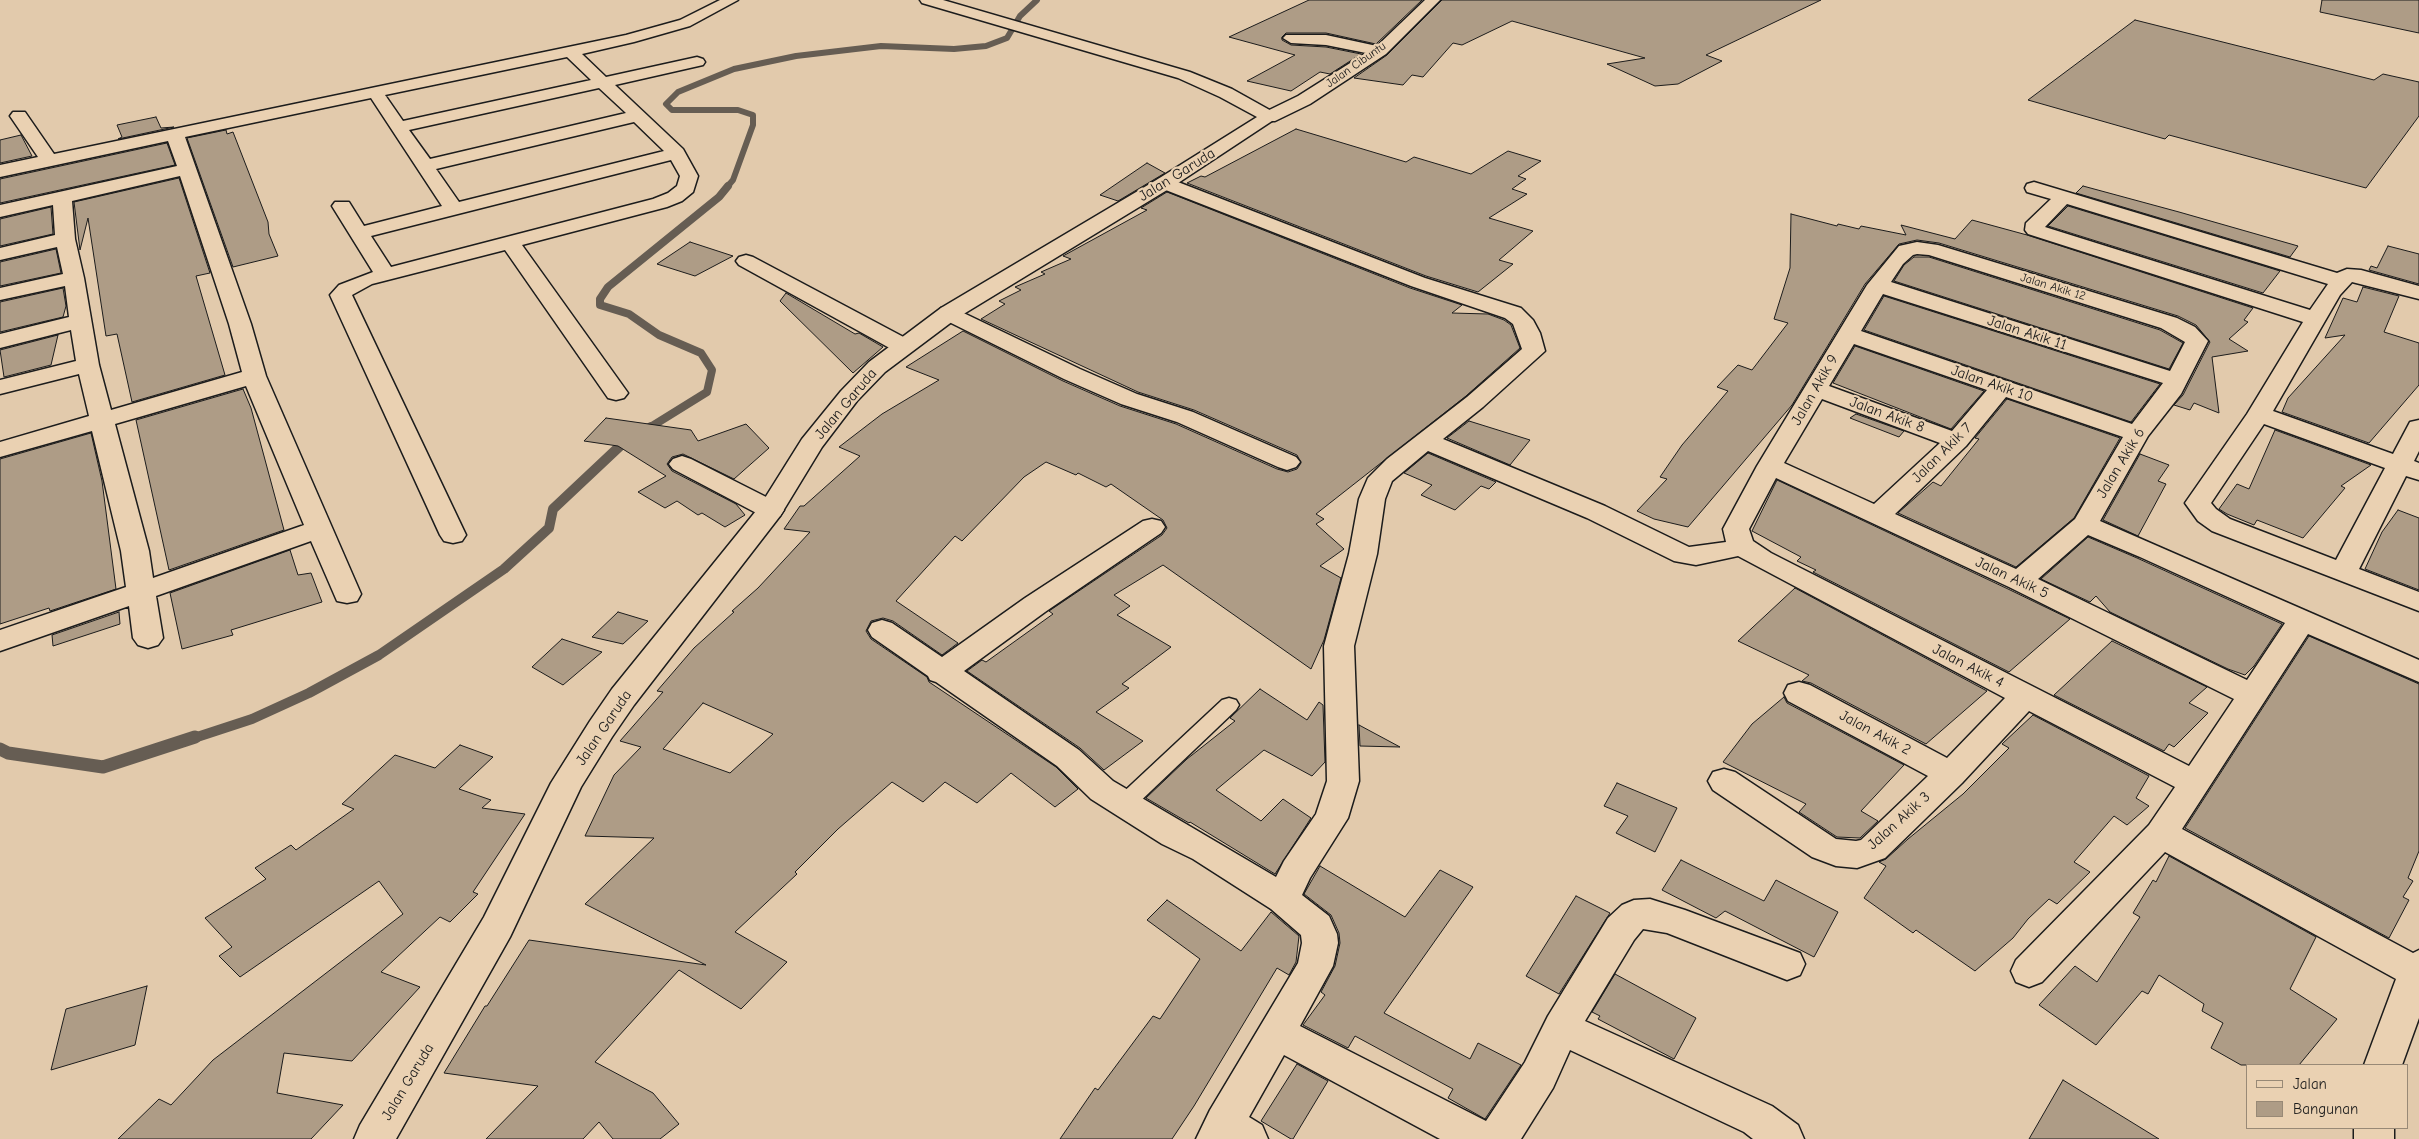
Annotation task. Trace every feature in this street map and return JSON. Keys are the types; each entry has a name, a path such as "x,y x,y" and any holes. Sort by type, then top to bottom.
{"street":[{"path":"0,172 668,29 702,16 731,0"},
{"path":"927,0 1184,75 1226,93 1269,117"},
{"name":"Jalan Cibuntu","path":"1269,117 1304,100 1380,51 1433,0"},
{"path":"1291,38 1320,39 1380,51"},
{"path":"452,535 341,295 356,283 385,274 660,203 675,197 686,188 689,176 678,153 570,51"},
{"path":"398,127 696,62"},
{"path":"374,92 454,210"},
{"path":"19,116 50,161"},
{"path":"425,166 637,116"},
{"name":"Jalan Garuda","path":"374,1139 497,927 567,783 601,729 623,697 771,510 811,444 849,396 877,366 949,313 1165,184 1269,117"},
{"path":"175,134 240,324 254,376 348,594"},
{"path":"359,233 678,153"},
{"path":"0,212 187,169"},
{"path":"1165,184 1418,282 1518,316 1529,333 1534,351 1476,402 1381,478 1372,499 1364,554 1339,646 1343,781 1331,818 1296,871 1283,899"},
{"path":"2034,188 2340,280"},
{"path":"62,198 65,239 74,278 88,364 134,551 148,638"},
{"path":"2064,198 2036,223 2035,230 2317,319"},
{"path":"342,206 385,274"},
{"path":"0,254 65,239"},
{"path":"509,241 616,393"},
{"name":"Jalan Akik 9","path":"1742,547 1736,529 1770,466 1878,285 1900,254 1906,250 1917,248"},
{"name":"Jalan Akik 12","path":"1917,248 1931,249 2169,323 2187,332"},
{"path":"746,262 903,346"},
{"path":"2419,293 2361,276 2347,274 2340,280 2259,414 2198,503 2207,515 2221,526 2419,602"},
{"path":"0,294 74,278"},
{"name":"Jalan Akik 11","path":"1878,285 2176,380"},
{"path":"949,313 1072,374 1129,399 1186,417 1287,462"},
{"path":"0,341 80,321"},
{"name":"Jalan Akik 6","path":"2019,581 2085,524 2137,434 2169,394 2197,341 2187,332"},
{"name":"Jalan Akik 10","path":"1848,334 2137,434"},
{"path":"0,387 88,364"},
{"path":"0,450 254,376"},
{"name":"Jalan Akik 7","path":"1878,515 1957,441 2002,387"},
{"name":"Jalan Akik 8","path":"1816,390 1957,441"},
{"path":"2259,414 2409,468"},
{"path":"2343,573 2409,468 2419,427"},
{"path":"1426,441 1596,512 1684,555 1696,556 1742,547"},
{"path":"682,464 771,510"},
{"name":"Jalan Akik 5","path":"1770,466 2019,581 2253,695"},
{"path":"2085,524 2419,672"},
{"path":"941,673 1035,605 1152,527"},
{"path":"0,641 142,593 320,529"},
{"name":"Jalan Akik 4","path":"1742,547 1760,559 2195,783"},
{"path":"2029,972 2161,834 2303,619"},
{"path":"882,630 941,673 1068,758 1087,778 1124,804 1174,835 1205,850 1283,899 1316,926 1320,943 1315,966 1276,1032 1229,1134"},
{"name":"Jalan Akik 2","path":"1799,693 1951,774"},
{"name":"Jalan Akik 3","path":"1724,781 1824,848 1836,853 1857,855 1873,849 1951,774 2026,695"},
{"path":"2161,834 2418,971 2383,1064"},
{"path":"1495,1139 1502,1133 1539,1075 1561,1028 1621,929 1634,915 1650,914 1672,920 1787,964"},
{"path":"1561,1028 1758,1119 1784,1139"},
{"path":"1276,1032 1480,1139"}],"lane":[{"path":"1124,804 1229,705"}],"building":[{"path":"1309,0 1422,0 1376,44 1326,33 1286,33 1282,37 1282,40 1291,45 1326,47 1361,54 1330,74 1320,72 1291,91 1247,81 1295,55 1229,37"},
{"path":"1442,0 1821,0 1706,55 1722,61 1678,84 1655,86 1607,64 1645,58 1512,21 1462,45 1453,43 1423,77 1412,75 1403,85 1354,78 1387,55"},
{"path":"2322,0 2419,0 2419,33 2320,12"},
{"path":"2135,20 2374,80 2383,74 2419,82 2419,116 2366,188 2169,135 2165,139 2028,100"},
{"path":"156,117 161,128 174,127 118,139 122,137 117,125"},
{"path":"1296,129 1406,162 1414,157 1471,174 1508,151 1541,161 1518,176 1526,179 1512,189 1527,194 1489,218 1533,231 1499,260 1513,264 1478,292 1426,276 1187,183 1201,176 1205,177"},
{"path":"226,130 227,134 233,132 268,222 269,234 278,256 233,267 187,138"},
{"path":"21,135 32,156 0,163 0,140"},
{"path":"167,143 175,165 0,203 0,179"},
{"path":"1147,163 1165,173 1118,201 1100,195"},
{"path":"179,178 210,273 196,276 225,375 132,402 117,334 106,336 88,218 80,250 74,202"},
{"path":"2083,186 2298,246 2290,257 2076,193"},
{"path":"1167,192 1410,288 1462,305 1452,313 1488,314 1504,320 1511,325 1520,348 1466,396 1316,514 1324,519 1316,524 1344,549 1320,566 1341,578 1324,640 1311,669 1163,565 1114,595 1130,606 1117,615 1171,647 1122,684 1129,688 1096,712 1143,741 1104,770 1080,748 967,671 982,660 986,662 1053,614 1049,611 1162,535 1167,528 1163,520 1111,484 1106,487 1078,473 1076,475 1046,462 1024,477 962,541 955,536 896,601 958,643 942,655 893,621 883,618 871,621 866,631 871,639 927,677 929,682 1056,767 1078,789 1055,807 1011,773 977,803 945,782 923,802 892,782 838,829 795,872 797,874 735,932 787,962 741,1009 679,970 595,1062 653,1093 679,1124 660,1139 613,1139 599,1122 583,1139 486,1139 538,1086 444,1073 485,1006 487,1006 529,940 706,965 585,904 654,838 585,836 614,775 641,747 620,741 663,692 657,691 694,648 758,588 810,532 784,529 800,506 804,506 860,456 839,447 882,414 939,380 906,367 963,331 1063,381 1120,406 1176,424 1277,469 1288,472 1297,469 1301,463 1297,455 1194,410 1138,392 981,319 1005,304 999,301 1021,290 1015,287 1045,274 1041,272 1071,259 1063,256 1147,210 1141,208","holes":["703,703 773,734 730,773 663,749"]},
{"path":"2068,206 2280,271 2263,293 2048,226"},
{"path":"51,207 53,234 0,246 0,219"},
{"path":"1791,214 1837,226 1838,224 1859,229 1861,226 1906,235 1901,225 1955,239 1972,220 2027,235 2253,308 2244,320 2248,322 2229,339 2248,351 2212,357 2219,413 2194,403 2190,410 2174,405 2183,395 2210,342 2196,325 2178,316 1939,243 1917,240 1899,244 1865,284 1792,405 1688,527 1654,519 1637,511 1667,479 1660,477 1682,445 1728,391 1717,387 1738,365 1752,370 1788,323 1774,319 1790,268"},
{"path":"690,242 733,256 695,276 657,264"},
{"path":"2388,246 2419,254 2419,284 2369,270 2371,266 2377,268"},
{"path":"56,249 61,273 0,286 0,262"},
{"path":"1914,257 1929,257 2160,330 2183,343 2169,369 1894,281 1904,265"},
{"path":"2363,287 2399,296 2384,332 2419,343 2419,385 2369,443 2282,412 2288,398 2345,335 2325,338 2343,298 2357,302"},
{"path":"63,288 66,306 63,317 0,332 0,302"},
{"path":"786,293 855,334 859,333 883,347 853,373 780,301"},
{"path":"1884,296 2160,384 2131,422 1864,330"},
{"path":"58,335 51,365 4,377 0,350"},
{"path":"1855,346 1984,391 1951,429 1833,383"},
{"path":"243,389 251,408 284,530 169,570 136,420"},
{"path":"2007,399 2120,438 2074,518 2016,567 1898,513 1933,482 1941,486 1979,439 1975,438"},
{"path":"1856,414 1904,431 1899,437 1850,418"},
{"path":"606,418 691,430 698,441 746,424 769,448 734,479 683,454 672,457 667,464 672,471 736,504 745,515 725,527 702,513 698,515 677,501 665,508 638,492 666,476 618,446 584,441"},
{"path":"1469,421 1530,440 1510,465 1447,438"},
{"path":"2275,430 2371,465 2341,486 2345,488 2303,538 2257,520 2254,525 2219,509 2237,484 2249,489"},
{"path":"91,433 102,481 116,589 50,611 49,608 0,624 0,459"},
{"path":"1428,453 1496,482 1489,489 1481,486 1455,510 1421,495 1432,485 1404,473"},
{"path":"2140,454 2169,465 2158,481 2166,484 2138,536 2103,520"},
{"path":"1777,480 2070,619 2009,672 1813,572 1816,570 1797,561 1801,557 1752,531"},
{"path":"2398,510 2419,518 2419,590 2365,569 2382,532"},
{"path":"2088,537 2282,624 2254,666 2245,675 2228,669 2110,612 2096,596 2090,602 2041,579"},
{"path":"290,550 298,575 311,573 322,602 231,630 233,635 182,649 170,593"},
{"path":"1795,588 1987,691 1926,744 1811,683 1802,681 1809,675 1738,641"},
{"path":"119,612 120,624 53,646 52,635"},
{"path":"618,612 648,621 623,644 592,637"},
{"path":"2309,636 2419,684 2419,851 2408,878 2413,881 2403,897 2409,900 2389,938 2185,828"},
{"path":"562,639 602,652 563,685 532,667"},
{"path":"2112,641 2207,687 2189,703 2208,713 2174,747 2169,744 2164,751 2054,695"},
{"path":"1260,689 1307,720 1319,702 1323,705 1325,762 1312,776 1264,750 1216,790 1261,821 1283,799 1311,818 1275,874 1190,822 1146,798 1187,759 1235,721 1230,718"},
{"path":"1784,697 1787,703 1904,765 1861,811 1878,821 1860,838 1837,837 1799,812 1806,804 1723,762 1752,724"},
{"path":"2033,715 2149,776 2136,798 2149,806 2127,825 2114,816 2074,862 2090,872 2057,904 2049,899 2028,919 2013,938 1975,971 1916,930 1913,933 1864,898 1886,866 1879,862 1886,859 1963,794 2009,748 2002,744"},
{"path":"1359,725 1400,747 1360,746"},
{"path":"460,745 493,757 459,789 491,800 482,808 525,814 473,892 478,894 450,922 440,917 381,972 420,987 352,1061 284,1053 277,1093 343,1105 311,1139 118,1139 159,1099 171,1105 213,1060 403,914 379,881 240,977 219,956 232,947 205,918 266,879 255,868 291,845 296,850 354,809 342,804 395,755 435,768"},
{"path":"1617,783 1677,808 1655,852 1616,833 1628,816 1604,806"},
{"path":"2169,856 2316,937 2290,989 2337,1019 2300,1064 2241,1065 2211,1048 2223,1023 2202,1011 2204,1004 2159,975 2148,994 2142,991 2096,1045 2039,1005 2075,966 2097,982 2140,917 2133,913 2153,880 2156,882"},
{"path":"1681,860 1764,901 1776,880 1838,912 1814,957 1725,911 1716,918 1662,890"},
{"path":"1320,866 1405,917 1440,870 1473,887 1384,1013 1470,1059 1478,1043 1521,1065 1485,1119 1448,1098 1453,1089 1355,1036 1348,1048 1303,1025 1325,995 1321,992 1335,966 1340,943 1339,933 1331,915 1304,894"},
{"path":"1576,896 1610,913 1559,994 1526,976"},
{"path":"1167,900 1241,951 1271,912 1299,936 1296,962 1289,975 1277,968 1172,1139 1060,1139 1095,1088 1098,1090 1153,1016 1160,1019 1200,959 1147,920"},
{"path":"1615,974 1696,1018 1674,1059 1598,1019 1600,1016 1592,1012"},
{"path":"147,986 135,1045 51,1070 66,1009"},
{"path":"1297,1064 1328,1081 1293,1139 1291,1139 1261,1121"},
{"path":"2063,1080 2159,1139 2029,1139"}],"waterway":[{"path":"727,187 733,180 753,125 753,115 738,110 672,110 666,104 678,92 734,69 796,56 881,46 954,49 986,46 1007,38 1020,16 1037,0"},
{"path":"649,428 707,392 712,370 701,353 659,335 629,314 600,305 600,299 608,287 719,197 728,186"},
{"path":"644,431 651,427"},
{"path":"191,739 252,719 309,693 379,655 504,569 549,528 553,509 620,446 630,440"},
{"path":"0,749 8,753 103,767 195,737"}]}
